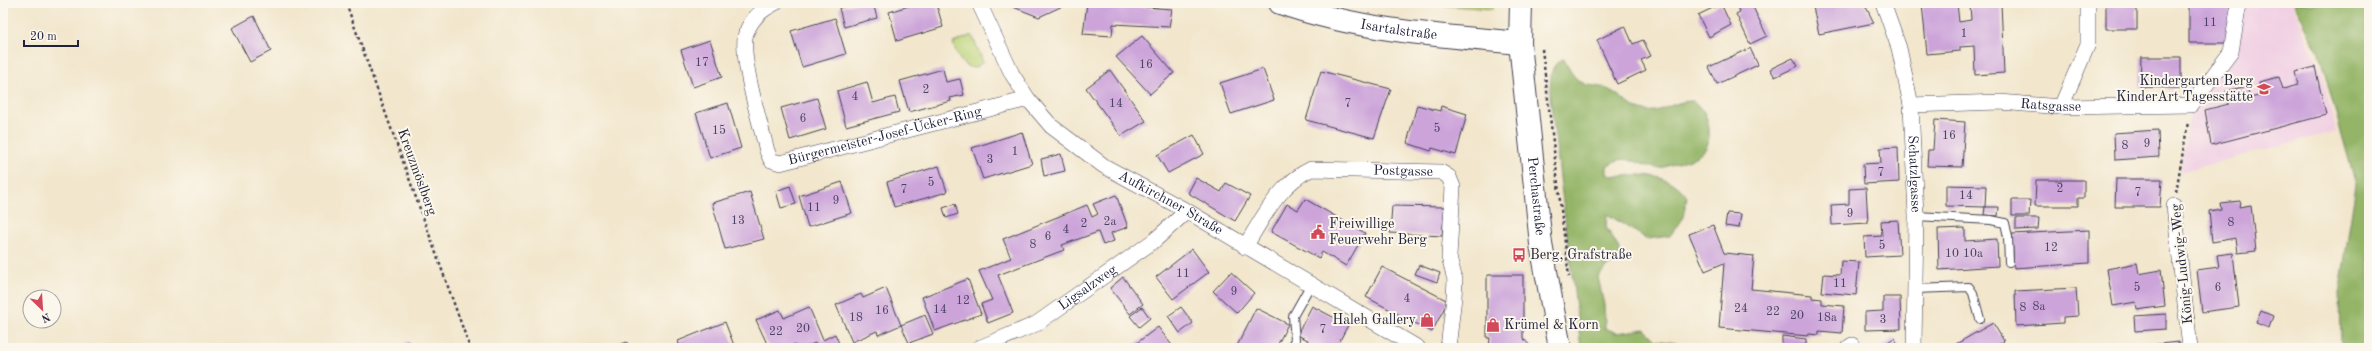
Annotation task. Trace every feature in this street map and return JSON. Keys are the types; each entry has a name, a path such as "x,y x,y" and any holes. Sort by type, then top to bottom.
{"main road":[{"name":"Isartalstraße","path":"1280,3 1308,13 1418,33 1520,43"},
{"name":"Perchastraße","path":"1521,3 1520,43 1541,244 1560,348"}],"street":[{"name":"Bürgermeister-Josef-Ücker-Ring","path":"774,3 758,12 746,34 746,60 767,151 771,160 780,163 1028,99"},
{"name":"Aufkirchner Straße","path":"979,3 1012,74 1028,99 1051,126 1104,166 1187,212 1418,348"},
{"name":"Schatzlgasse","path":"1883,3 1899,48 1911,105 1916,216 1914,348"},
{"path":"2061,107 2088,44 2088,3"},
{"path":"2191,105 2231,52 2240,3"},
{"name":"Ratsgasse","path":"1911,105 2000,102 2061,107 2191,105"},
{"name":"Postgasse","path":"1245,247 1277,197 1302,173 1311,169 1441,172 1450,177 1453,188 1449,257 1455,280 1448,348"},
{"name":"König-Ludwig-Weg","path":"2174,206 2190,348"},
{"name":"Ligsalzweg","path":"979,348 1036,324 1156,240 1187,212"}],"lane":[{"path":"1916,216 2005,223 2008,237 2009,262"},
{"path":"1290,348 1295,340 1294,316 1311,284"},
{"path":"1915,289 1969,287 1973,293 1980,319"}],"path":[{"name":"Kreuzmöslberg","path":"346,3 470,348"},
{"path":"1542,47 1570,285"},
{"name":"König-Ludwig-Weg","path":"2174,206 2191,105"}],"shaded area":[{"name":"Kindergarten Berg KinderArt Tagesstätte","path":"2239,3 2292,3 2321,72 2336,131 2180,172 2191,105 2231,52"}],"green space":[{"path":"1411,3 1494,3 1493,9"},
{"path":"2294,3 2369,3 2369,348 2341,348 2340,289 2356,185 2319,53"},
{"path":"972,35 983,62 975,68 966,65 960,60 953,43"},
{"path":"1564,59 1567,66 1577,79 1592,86 1607,89 1640,110 1654,111 1682,102 1693,101 1701,108 1706,116 1709,126 1708,144 1697,156 1661,168 1628,160 1614,161 1607,166 1607,174 1611,175 1648,176 1667,180 1678,187 1687,197 1683,217 1670,236 1647,239 1607,214 1606,227 1621,252 1619,256 1598,277 1604,305 1605,328 1617,333 1645,329 1656,340 1706,348 1581,348 1550,96 1551,74 1555,65"}],"building":[{"path":"857,3 873,3 877,18 844,27 839,8"},
{"path":"918,3 936,3 943,27 897,41 889,12"},
{"path":"1003,3 1069,3 1039,17"},
{"path":"1087,3 1172,9 1169,27 1113,24 1112,36 1083,34"},
{"path":"1742,3 1751,3 1767,36 1750,44 1736,14 1740,12 1736,6"},
{"path":"1834,3 1864,3 1874,23 1819,34 1813,7"},
{"path":"1922,3 1957,3 1959,22 1971,20 1970,4 2001,3 2004,73 1975,75 1974,46 1960,47 1960,51 1927,54"},
{"path":"2106,3 2137,3 2137,29 2106,29"},
{"path":"2189,3 2231,3 2230,43 2189,43"},
{"path":"1721,4 1731,25 1709,37 1698,15"},
{"path":"254,16 271,51 250,62 232,28"},
{"path":"835,18 846,54 802,67 791,31"},
{"path":"1625,26 1633,44 1643,40 1651,56 1641,60 1646,70 1617,84 1597,40"},
{"path":"1142,36 1174,73 1150,94 1116,57"},
{"path":"710,40 722,77 693,87 681,50"},
{"path":"1750,48 1758,65 1717,84 1709,67"},
{"path":"2141,57 2181,57 2181,88 2140,87"},
{"path":"1793,58 1798,66 1775,77 1770,69"},
{"path":"2315,67 2326,115 2211,145 2205,110 2229,104 2226,91 2247,86 2250,98 2262,95 2259,82 2279,77 2283,89 2298,85 2295,72"},
{"path":"943,69 946,82 960,79 964,95 950,98 951,101 909,112 900,81"},
{"path":"1263,69 1274,100 1231,114 1220,83"},
{"path":"1110,70 1146,121 1121,136 1086,88"},
{"path":"1321,71 1391,89 1374,138 1306,120"},
{"path":"867,82 873,103 895,97 899,112 846,126 837,91"},
{"path":"817,98 826,129 790,140 781,108"},
{"path":"728,103 741,148 710,158 696,113"},
{"path":"1417,105 1440,111 1441,106 1467,114 1456,155 1432,148 1431,151 1407,143"},
{"path":"1935,120 1965,122 1962,167 1927,166 1928,150 1933,150"},
{"path":"2158,130 2159,157 2115,160 2114,133"},
{"path":"1022,132 1032,164 983,179 972,148"},
{"path":"1194,135 1204,154 1168,173 1157,155"},
{"path":"1898,147 1899,182 1864,184 1863,164 1881,163 1880,148"},
{"path":"1061,154 1065,171 1044,176 1041,159"},
{"path":"939,166 947,192 894,207 887,182"},
{"path":"1196,178 1221,192 1226,183 1250,196 1235,221 1188,193"},
{"path":"2116,179 2162,179 2160,207 2115,207"},
{"path":"2036,180 2084,180 2084,198 2078,198 2078,206 2035,206"},
{"path":"842,182 852,213 808,227 799,196"},
{"path":"1946,185 1986,186 1985,207 1946,206"},
{"path":"790,186 796,204 781,208 776,191"},
{"path":"1866,188 1868,223 1832,225 1831,205 1849,204 1849,189"},
{"path":"750,192 764,239 725,249 712,203"},
{"path":"1116,195 1128,227 1111,233 1114,241 1103,245 1098,232 1062,245 1064,250 998,275 1013,313 988,323 981,304 992,300 979,271 1011,258 1003,239 1087,205 1092,217 1098,214 1093,204"},
{"name":"Freiwillige Feuerwehr Berg","path":"1305,199 1365,233 1346,266 1322,252 1319,258 1271,232 1287,204 1298,210"},
{"path":"2012,200 2030,200 2029,216 2012,216"},
{"path":"2240,201 2239,207 2251,205 2256,251 2238,253 2236,238 2212,242 2209,211 2221,209 2220,203"},
{"path":"955,204 958,214 946,218 943,208"},
{"path":"1392,206 1445,207 1442,236 1390,233"},
{"path":"1985,207 1999,207 1998,216 1984,215"},
{"path":"1727,213 1741,214 1739,228 1725,226"},
{"path":"2016,218 2039,218 2038,229 2016,230"},
{"path":"1898,220 1900,255 1865,257 1864,237 1882,236 1881,221"},
{"path":"1713,225 1724,253 1754,256 1751,289 1812,295 1812,298 1822,299 1822,304 1844,306 1842,333 1819,331 1819,335 1809,334 1808,336 1719,328 1724,263 1705,271 1689,234"},
{"path":"1965,228 1965,241 1997,239 1998,266 1939,270 1938,229"},
{"path":"2089,230 2089,263 2014,268 2012,234"},
{"path":"1192,249 1209,272 1173,299 1156,277"},
{"path":"2233,253 2239,307 2202,312 2197,270 2219,267 2217,255"},
{"path":"1841,261 1859,262 1856,295 1822,292 1824,274 1840,275"},
{"path":"2137,263 2139,274 2161,270 2165,306 2137,310 2136,302 2113,306 2107,269"},
{"path":"1419,265 1440,273 1437,282 1415,274"},
{"path":"1382,267 1448,301 1432,332 1366,297"},
{"path":"1231,272 1254,293 1237,313 1213,291"},
{"path":"1487,275 1523,275 1523,338 1532,348 1489,348 1490,338 1487,338"},
{"path":"1123,277 1143,304 1130,314 1110,288"},
{"path":"968,279 981,314 935,331 922,297"},
{"path":"886,288 901,325 878,335 877,331 852,342 836,305 861,294 863,298"},
{"path":"2076,288 2078,316 2063,317 2063,323 2016,326 2015,291"},
{"path":"1883,297 1900,297 1901,329 1865,330 1865,312 1883,311"},
{"path":"1312,306 1348,325 1336,348 1304,348 1308,340 1297,335"},
{"path":"809,307 823,340 835,334 841,348 817,348 815,343 803,348 797,348 795,344 787,348 769,348 756,320 780,310 784,318"},
{"path":"1142,307 1150,318 1139,327 1130,316"},
{"path":"1181,307 1193,323 1180,333 1168,316"},
{"path":"1256,308 1288,324 1276,348 1236,348"},
{"path":"2261,311 2273,316 2269,328 2256,323"},
{"path":"2166,314 2166,329 2135,331 2134,316"},
{"path":"925,315 933,334 909,343 901,325"},
{"path":"725,322 735,348 680,348 678,341"},
{"path":"1993,323 2004,341 1993,348 1949,348"},
{"path":"1158,327 1174,348 1130,348"},
{"path":"1782,336 1806,339 1806,348 1782,348"},
{"path":"1894,338 1900,347 1878,348"},
{"path":"408,341 412,348 398,348"},
{"path":"627,342 629,348 611,348"},
{"path":"2179,342 2180,348 2140,348 2140,346"}],"place":[{"name":"Kindergarten Berg KinderArt Tagesstätte","path":"2264,89"},
{"name":"Freiwillige Feuerwehr Berg","path":"1318,232"},
{"name":"Berg, Grafstraße","path":"1519,255"},
{"name":"Haleh Gallery","path":"1427,320"},
{"name":"Krümel & Korn","path":"1493,325"}]}
